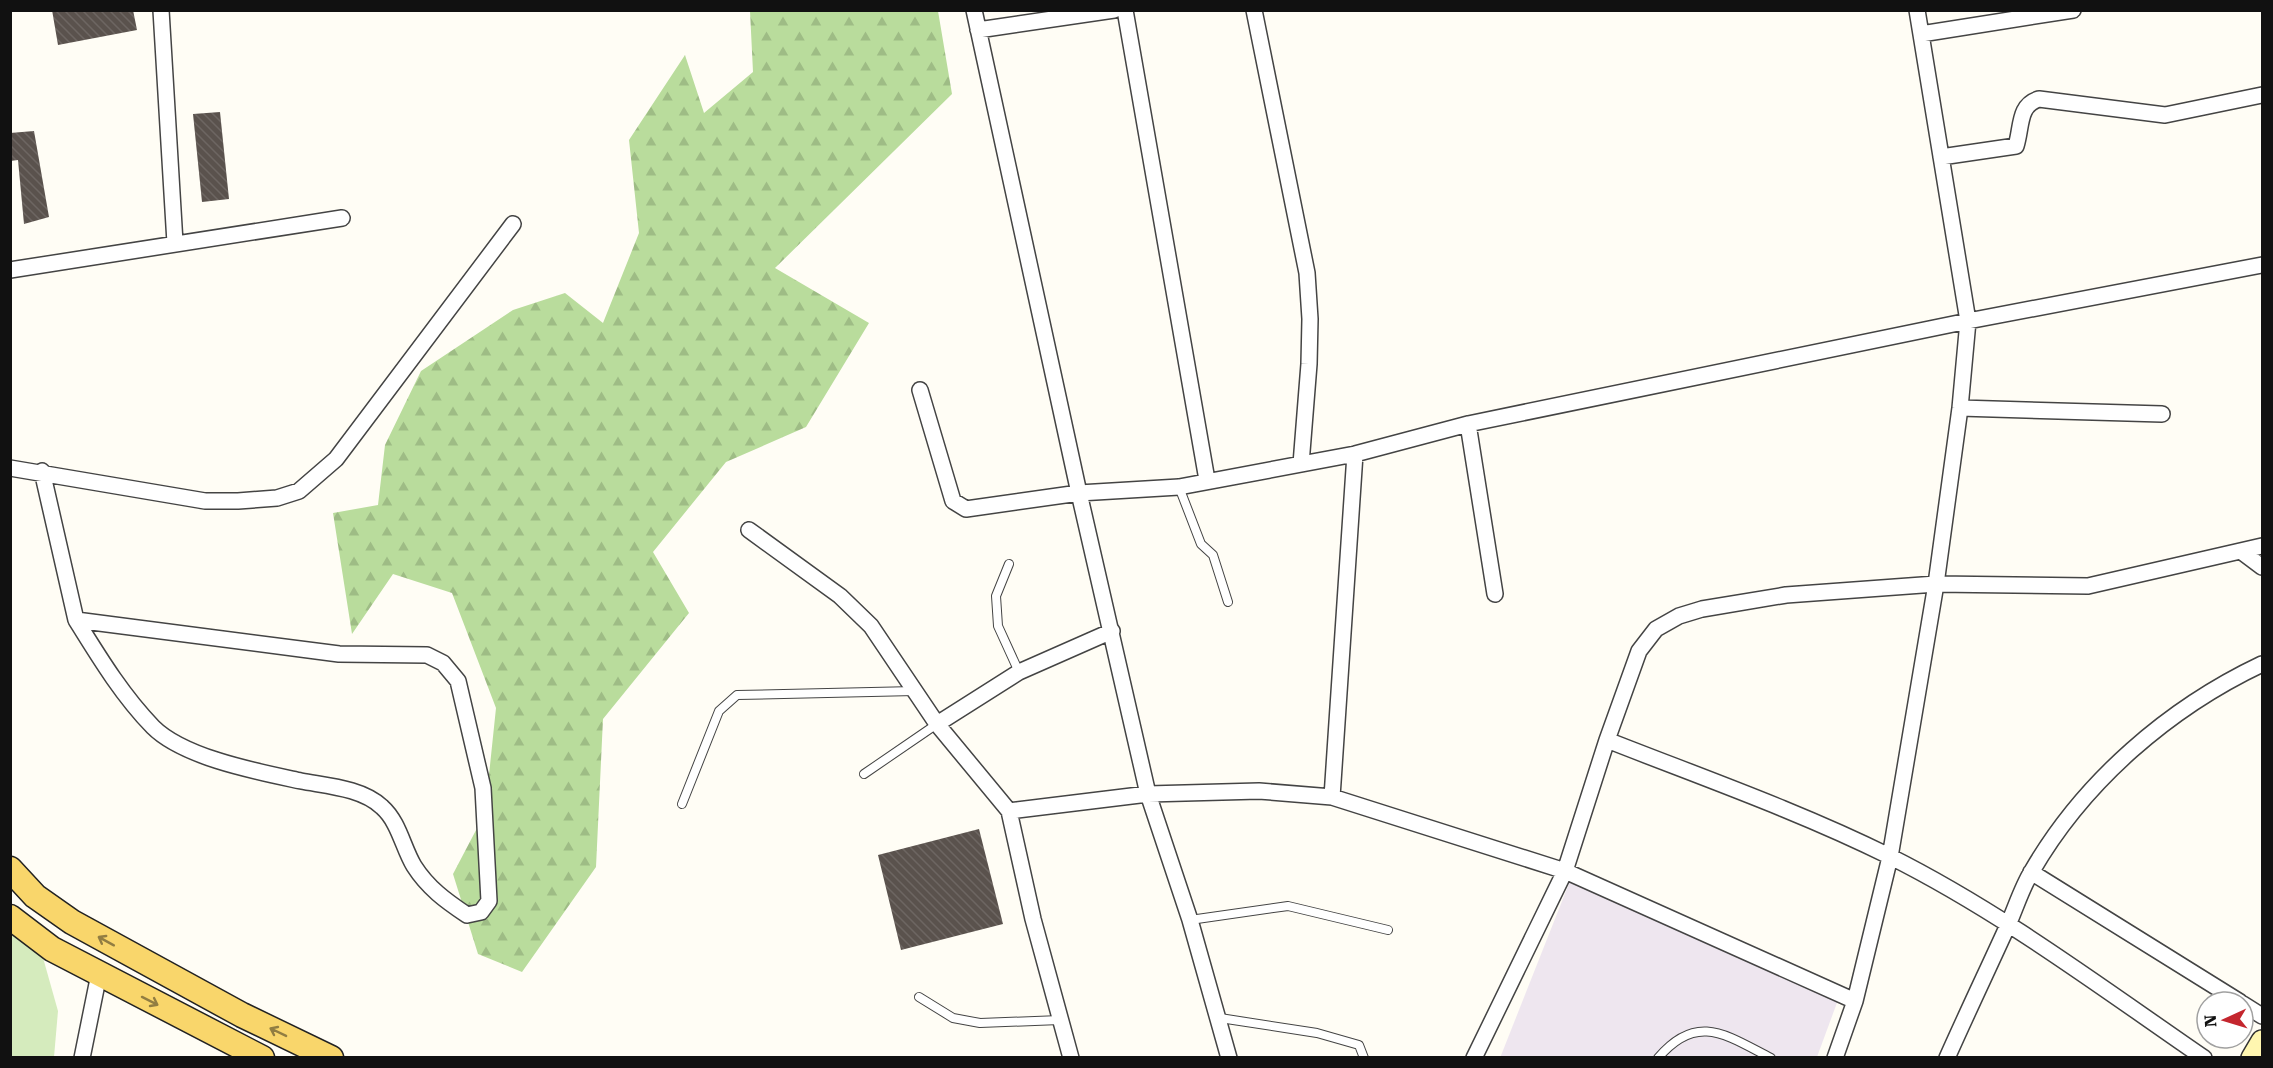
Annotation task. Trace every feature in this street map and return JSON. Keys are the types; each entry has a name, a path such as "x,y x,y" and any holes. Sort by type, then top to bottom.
{"main road":[{"path":"10,869 35,896 72,922 242,1015 331,1058"},
{"path":"10,917 52,949 262,1058"},
{"path":"2252,1058 2262,1041"}],"street":[{"path":"161,10 175,243"},
{"path":"974,10 1079,493 1148,794 1190,920 1220,1018 1229,1058"},
{"path":"978,30 1114,10"},
{"path":"1125,10 1208,480"},
{"path":"1254,10 1307,273 1309,353 1300,464"},
{"path":"1835,1058 1855,1001 1890,857 1936,584 1960,408 1968,321 1917,10"},
{"path":"1921,34 2073,10"},
{"path":"1941,157 2016,146 2024,107 2029,102 2040,99 2165,115 2262,95"},
{"path":"10,270 342,218"},
{"path":"10,468 42,471 205,501 277,498 299,491 336,459 513,224"},
{"path":"920,390 953,501 966,509 1079,493 1179,487 1355,454 1468,424 1968,321 2262,265"},
{"path":"1960,408 2162,414"},
{"path":"1468,424 1495,594"},
{"path":"1332,798 1355,454"},
{"path":"42,471 76,620 110,675 154,728 183,746 243,769 357,793 382,806 393,821 414,866 439,897 467,915 481,912 489,901 483,788 458,681 443,663 427,655 339,654 76,620"},
{"path":"749,530 840,596 871,626 937,724 1009,811 1071,1058"},
{"path":"1474,1058 1565,871 1607,740 1639,651 1656,629 1679,616 1702,609 1786,595 1936,584 2088,586 2262,546"},
{"path":"2242,552 2262,567"},
{"path":"937,724 1019,672 1112,631"},
{"path":"1947,1058 2031,872 2078,806 2137,746 2183,709 2223,683 2262,664"},
{"path":"1607,740 1742,792 1890,857 2008,924 2204,1058"},
{"path":"1009,811 1148,794 1259,791 1332,798 1565,871 1855,1001"},
{"path":"2031,872 2220,990"},
{"path":"82,1058 99,974"}],"lane":[{"path":"1179,487 1201,544 1213,555 1228,602"},
{"path":"1009,564 996,596 996,606 998,626 1019,672"},
{"path":"682,804 719,711 737,695 915,691"},
{"path":"864,774 937,724"},
{"path":"1190,920 1288,906 1388,930"},
{"path":"919,997 953,1017 980,1023 1060,1020"},
{"path":"1220,1018 1317,1033 1359,1045 1364,1058"},
{"path":"1658,1058 1672,1041 1683,1034 1703,1031 1725,1034 1771,1058"}],"shaded area":[{"path":"1570,881 1838,1000 1817,1057 1500,1058"}],"green space":[{"path":"750,11 938,11 952,94 775,268 869,323 806,427 726,462 653,552 689,613 603,719 596,867 522,972 478,954 453,874 485,813 496,708 452,593 393,574 352,634 333,513 378,505 385,445 421,371 513,310 565,293 603,323 639,233 629,140 685,55 704,113 753,72"},
{"path":"10,920 38,940 58,1011 54,1057 11,1057"}],"building":[{"path":"52,10 133,10 137,30 58,45"},
{"path":"220,112 229,199 202,202 193,114"},
{"path":"34,131 49,217 24,224 18,160 10,161 10,133"},
{"path":"979,829 1003,924 901,950 878,855"}]}
